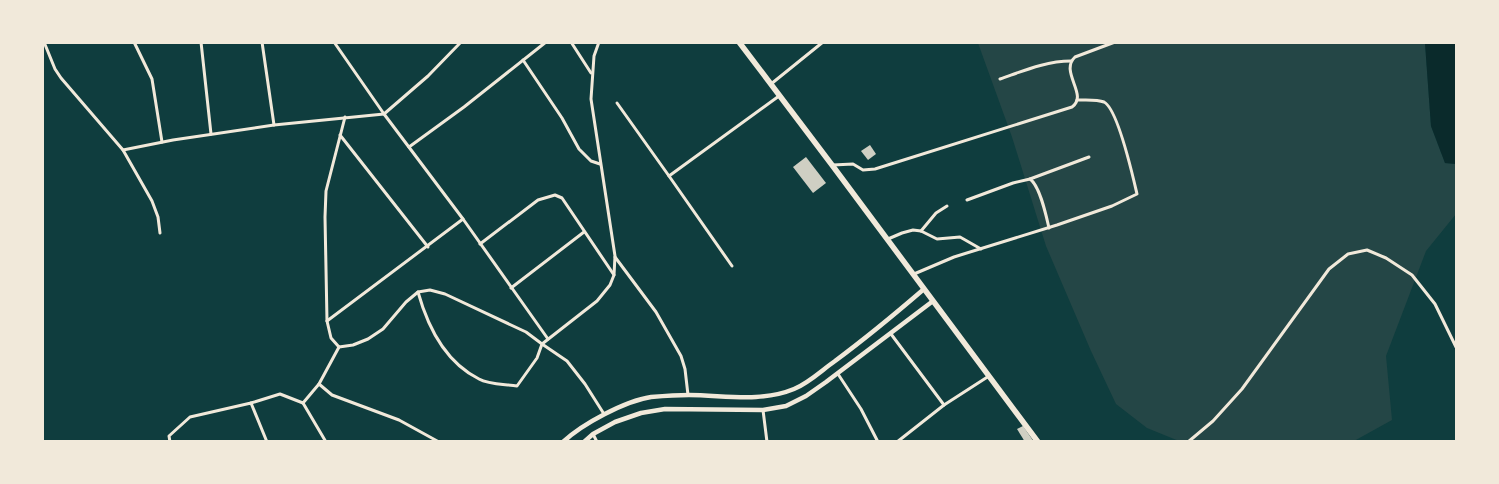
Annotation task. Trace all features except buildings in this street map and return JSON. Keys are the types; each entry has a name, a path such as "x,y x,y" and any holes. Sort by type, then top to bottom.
{"highway":[{"path":"739,42 1038,442"}],"main road":[{"path":"563,442 573,432 604,415 649,398 688,395 748,398 777,394 795,388 817,374 871,333 924,289"},
{"path":"584,442 593,434 615,422 641,413 665,409 763,410 786,406 806,396 838,374 933,301"}],"street":[{"path":"44,42 55,69 61,78 123,150 152,201 158,218 160,233"},
{"path":"134,42 152,79 162,142"},
{"path":"202,42 211,134"},
{"path":"262,42 274,125"},
{"path":"334,42 384,114 463,219 548,339"},
{"path":"123,150 162,142 274,125 384,114 428,76 461,42"},
{"path":"409,147 464,108 546,42"},
{"path":"571,42 592,74"},
{"path":"418,292 424,312 439,344 456,364 480,380 517,386 537,358 542,344 597,300 610,285 614,275 615,256 600,164 592,99 594,56 599,42"},
{"path":"771,84 824,42"},
{"path":"832,165 853,164 863,170 875,169 1072,108 1076,105 1077,100 1069,67 1071,61 1075,57 1115,42"},
{"path":"523,60 562,118 578,148 591,161 600,164"},
{"path":"1000,80 1025,70 1059,61 1071,61"},
{"path":"669,176 780,96"},
{"path":"913,274 954,257 1049,228 1112,206 1137,194 1119,127 1111,109 1104,102 1077,100"},
{"path":"617,103 732,266"},
{"path":"339,347 331,338 327,321 326,191 345,117"},
{"path":"340,135 428,246"},
{"path":"967,200 1088,157"},
{"path":"1030,179 1034,181 1049,228"},
{"path":"480,244 538,200 555,195 562,198 614,275"},
{"path":"921,231 936,213 947,206"},
{"path":"327,321 463,219"},
{"path":"887,239 913,230 921,231 937,239 960,238 981,249"},
{"path":"511,288 584,232"},
{"path":"1188,442 1213,421 1242,389 1328,269 1348,254 1367,250 1386,258 1412,275 1435,304 1456,347"},
{"path":"615,256 656,312 681,356 685,369 688,395"},
{"path":"339,347 368,340 383,329 406,302 418,292 430,290 445,294 526,332 567,361 585,384 604,415"},
{"path":"890,334 944,405"},
{"path":"303,403 319,384 339,347"},
{"path":"838,374 861,409 878,442"},
{"path":"897,442 944,405 989,376"},
{"path":"319,384 332,395 399,420 439,442"},
{"path":"170,442 169,436 190,417 280,394 303,403 326,442"},
{"path":"251,402 267,442"},
{"path":"763,410 767,442"},
{"path":"593,434 597,442"}],"shaded area":[{"path":"978,43 1425,43 1431,126 1445,163 1456,164 1456,214 1426,251 1386,356 1392,420 1354,441 1179,441 1147,428 1116,404 1046,246 1012,137"},
{"path":"1425,43 1456,43 1456,164 1445,163 1431,126"}]}
